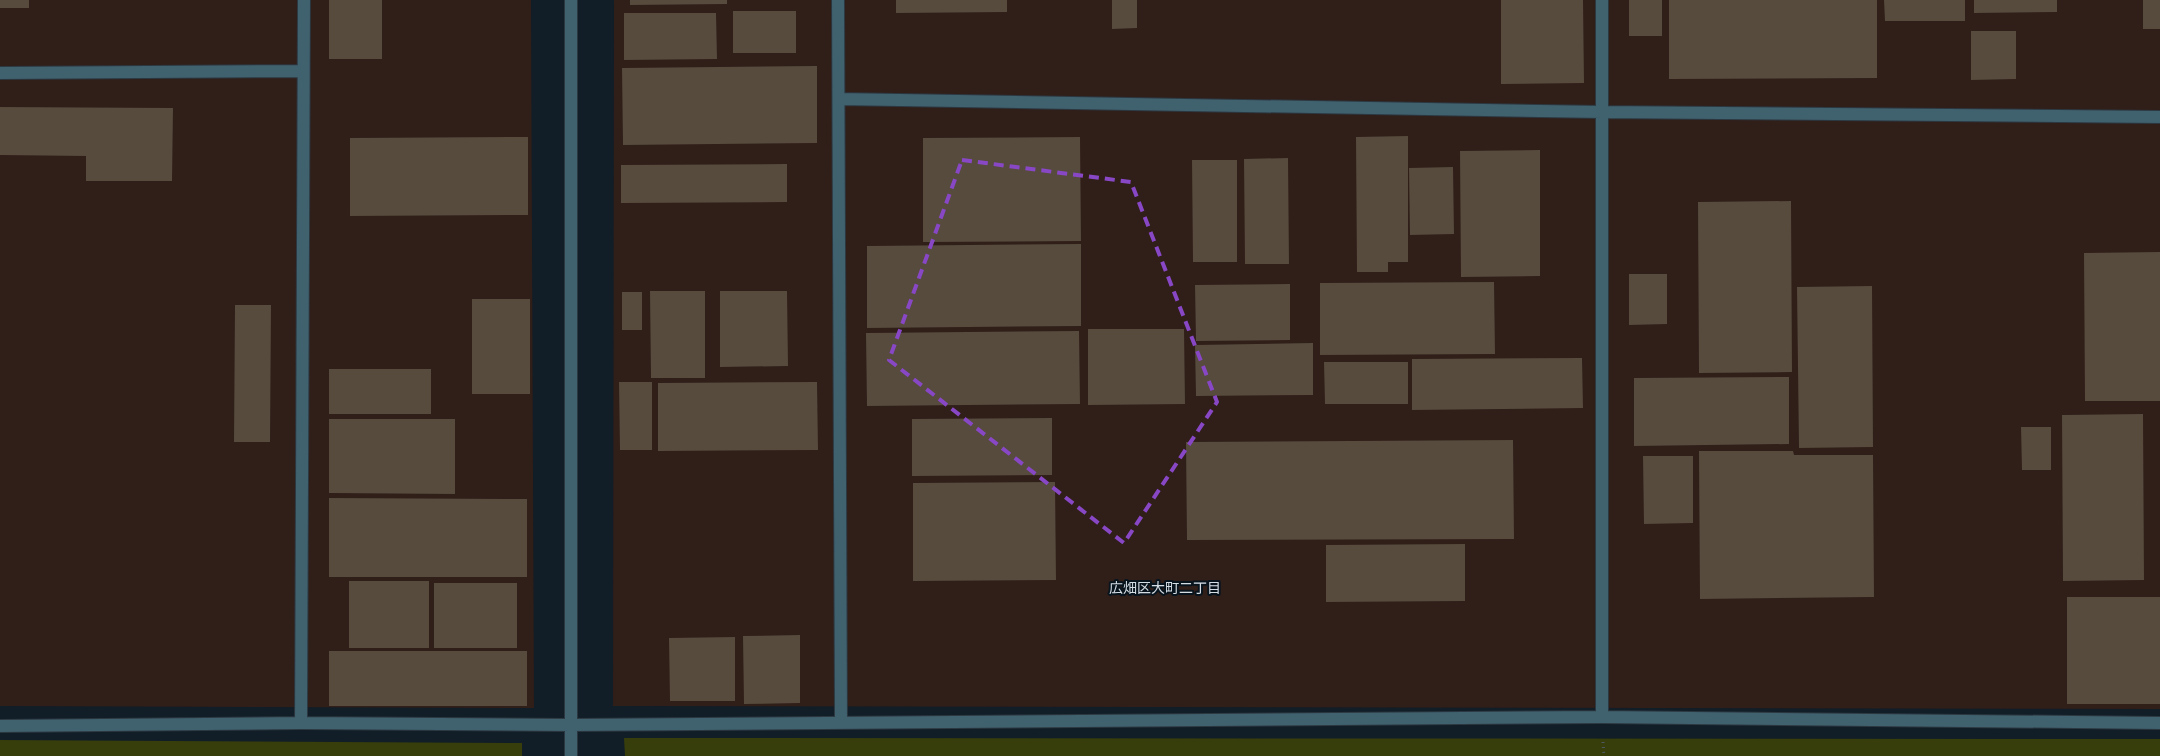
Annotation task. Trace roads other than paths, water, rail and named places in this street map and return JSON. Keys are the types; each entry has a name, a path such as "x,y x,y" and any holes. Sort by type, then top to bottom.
{"street":[{"path":"301,723 304,0"},
{"path":"571,0 571,756"},
{"path":"838,0 841,721"},
{"path":"1602,0 1602,717"},
{"path":"0,73 303,71"},
{"path":"839,99 1602,112 2160,117"},
{"path":"0,726 301,723 571,725 841,721 1602,717 2160,723"}],"district":[{"name":"広畑区大町二丁目","path":"1165,588"}]}
